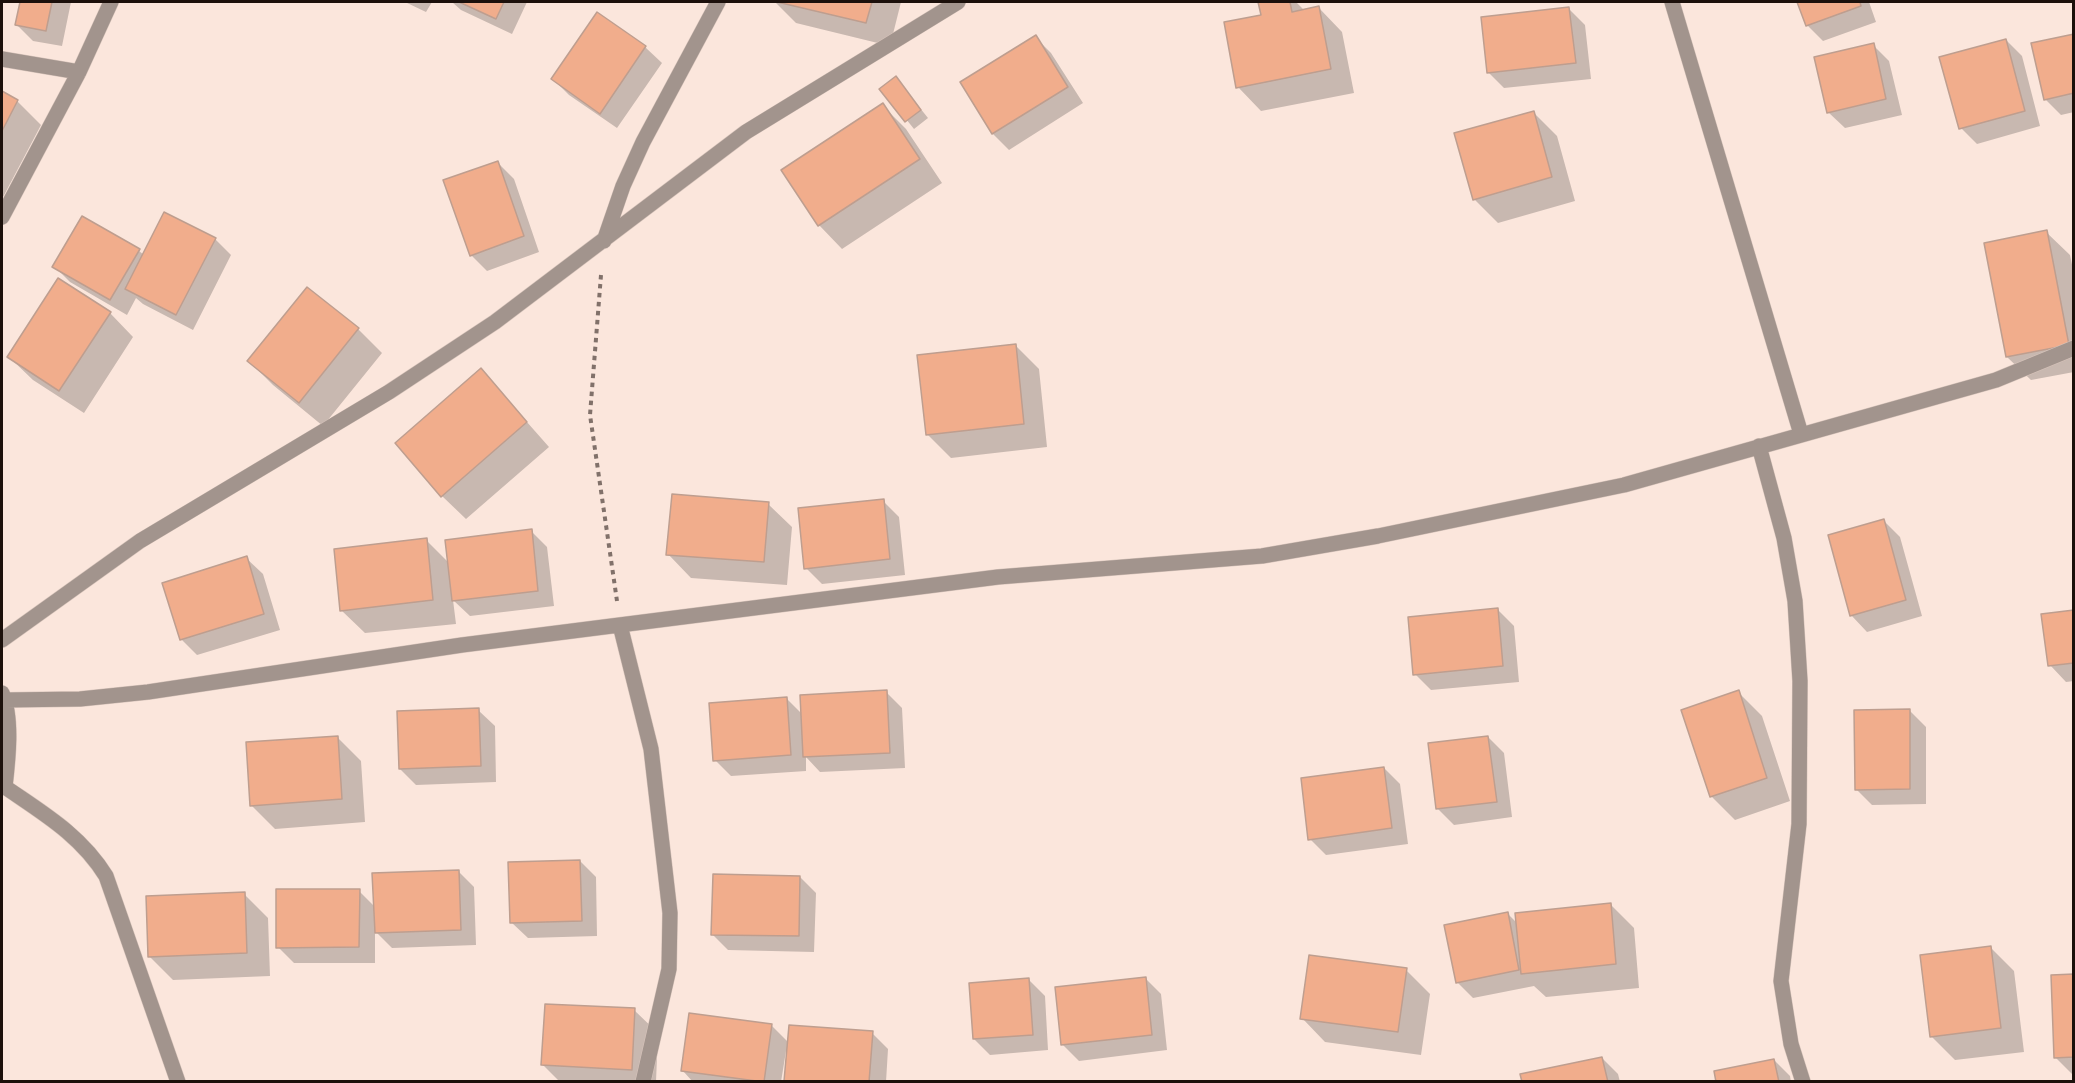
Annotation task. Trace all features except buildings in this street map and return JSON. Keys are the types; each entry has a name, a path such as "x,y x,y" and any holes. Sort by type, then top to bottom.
{"street":[{"path":"2,218 80,72 111,2"},
{"path":"604,241 623,186 718,2"},
{"path":"2,640 140,541 409,379 495,322 746,132 958,2"},
{"path":"1672,2 1801,434"},
{"path":"2,59 80,72"},
{"path":"178,1082 106,876 93,856 72,834 3,786 9,746 3,697 80,699 148,692 462,645 998,577 1262,556 1378,536 1624,485 1996,380 2073,348"},
{"path":"1759,446 1784,538 1795,601 1800,681 1799,824 1780,981 1791,1044 1803,1082"},
{"path":"620,626 651,749 670,913 669,969 643,1082"}],"path":[{"path":"604,241 590,415 620,626"}]}
